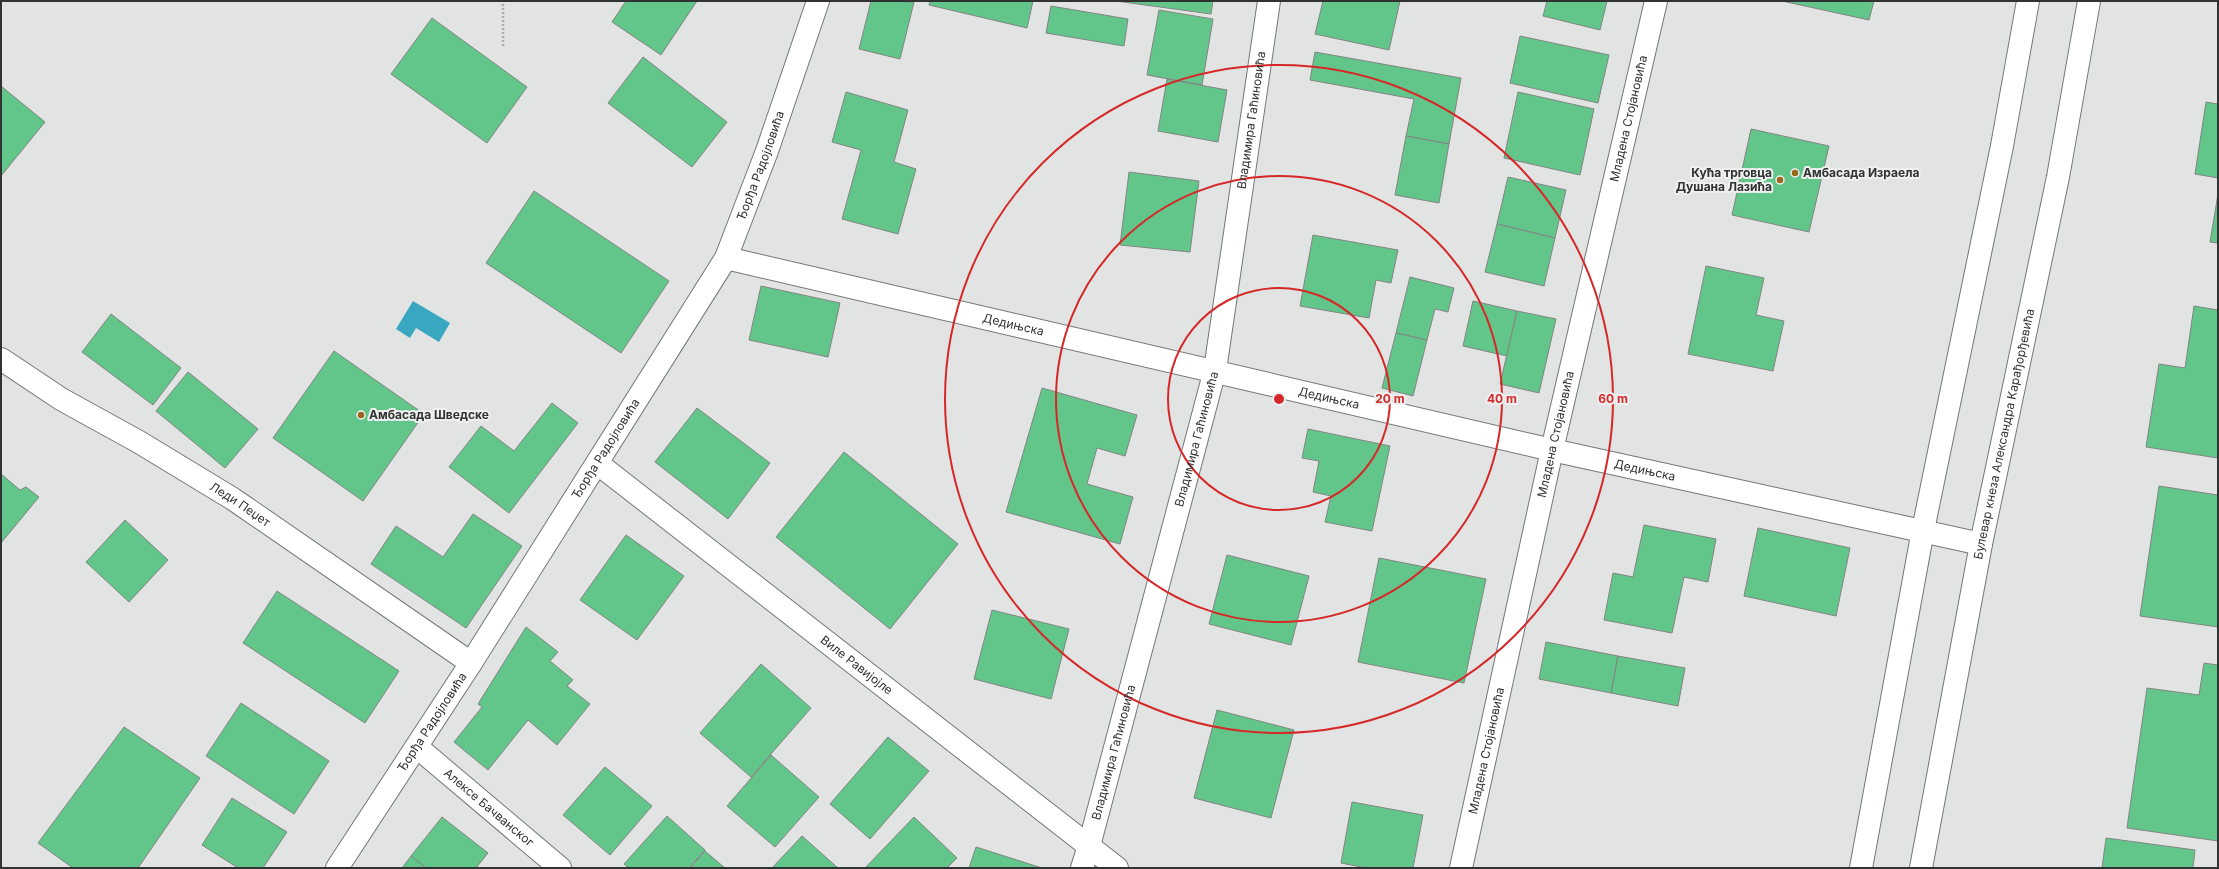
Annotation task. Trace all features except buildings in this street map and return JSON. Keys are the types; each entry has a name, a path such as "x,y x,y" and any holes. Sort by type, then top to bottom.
{"street":[{"name":"Ђорђа Радојловића","path":"338,868 471,663 726,258 767,151 818,1"},
{"name":"Владимира Гаћиновића","path":"1082,868 1215,370 1268,1"},
{"name":"Младена Стојановића","path":"1461,868 1552,450 1656,1"},
{"path":"1861,868 1923,530 2002,146 2028,1"},
{"name":"Булевар кнеза Александра Карађорђевића","path":"1921,868 1981,544 2058,177 2089,1"},
{"name":"Дедињска","path":"726,258 1215,370 1552,450 1923,530 1981,544"},
{"name":"Леди Пеџет","path":"1,359 61,399 138,442 233,499 471,663"},
{"name":"Виле Равијојле","path":"597,463 1117,868"},
{"name":"Алексе Бачванског","path":"417,747 560,868"}],"path":[{"path":"502,46 503,1"}],"water":[{"path":"413,301 450,323 439,342 416,328 410,338 396,329"}],"place":[{"name":"Амбасада Израела","path":"1795,173"},
{"name":"Кућа трговца Душана Лазића","path":"1780,180"},
{"name":"Амбасада Шведске","path":"361,415"}]}
